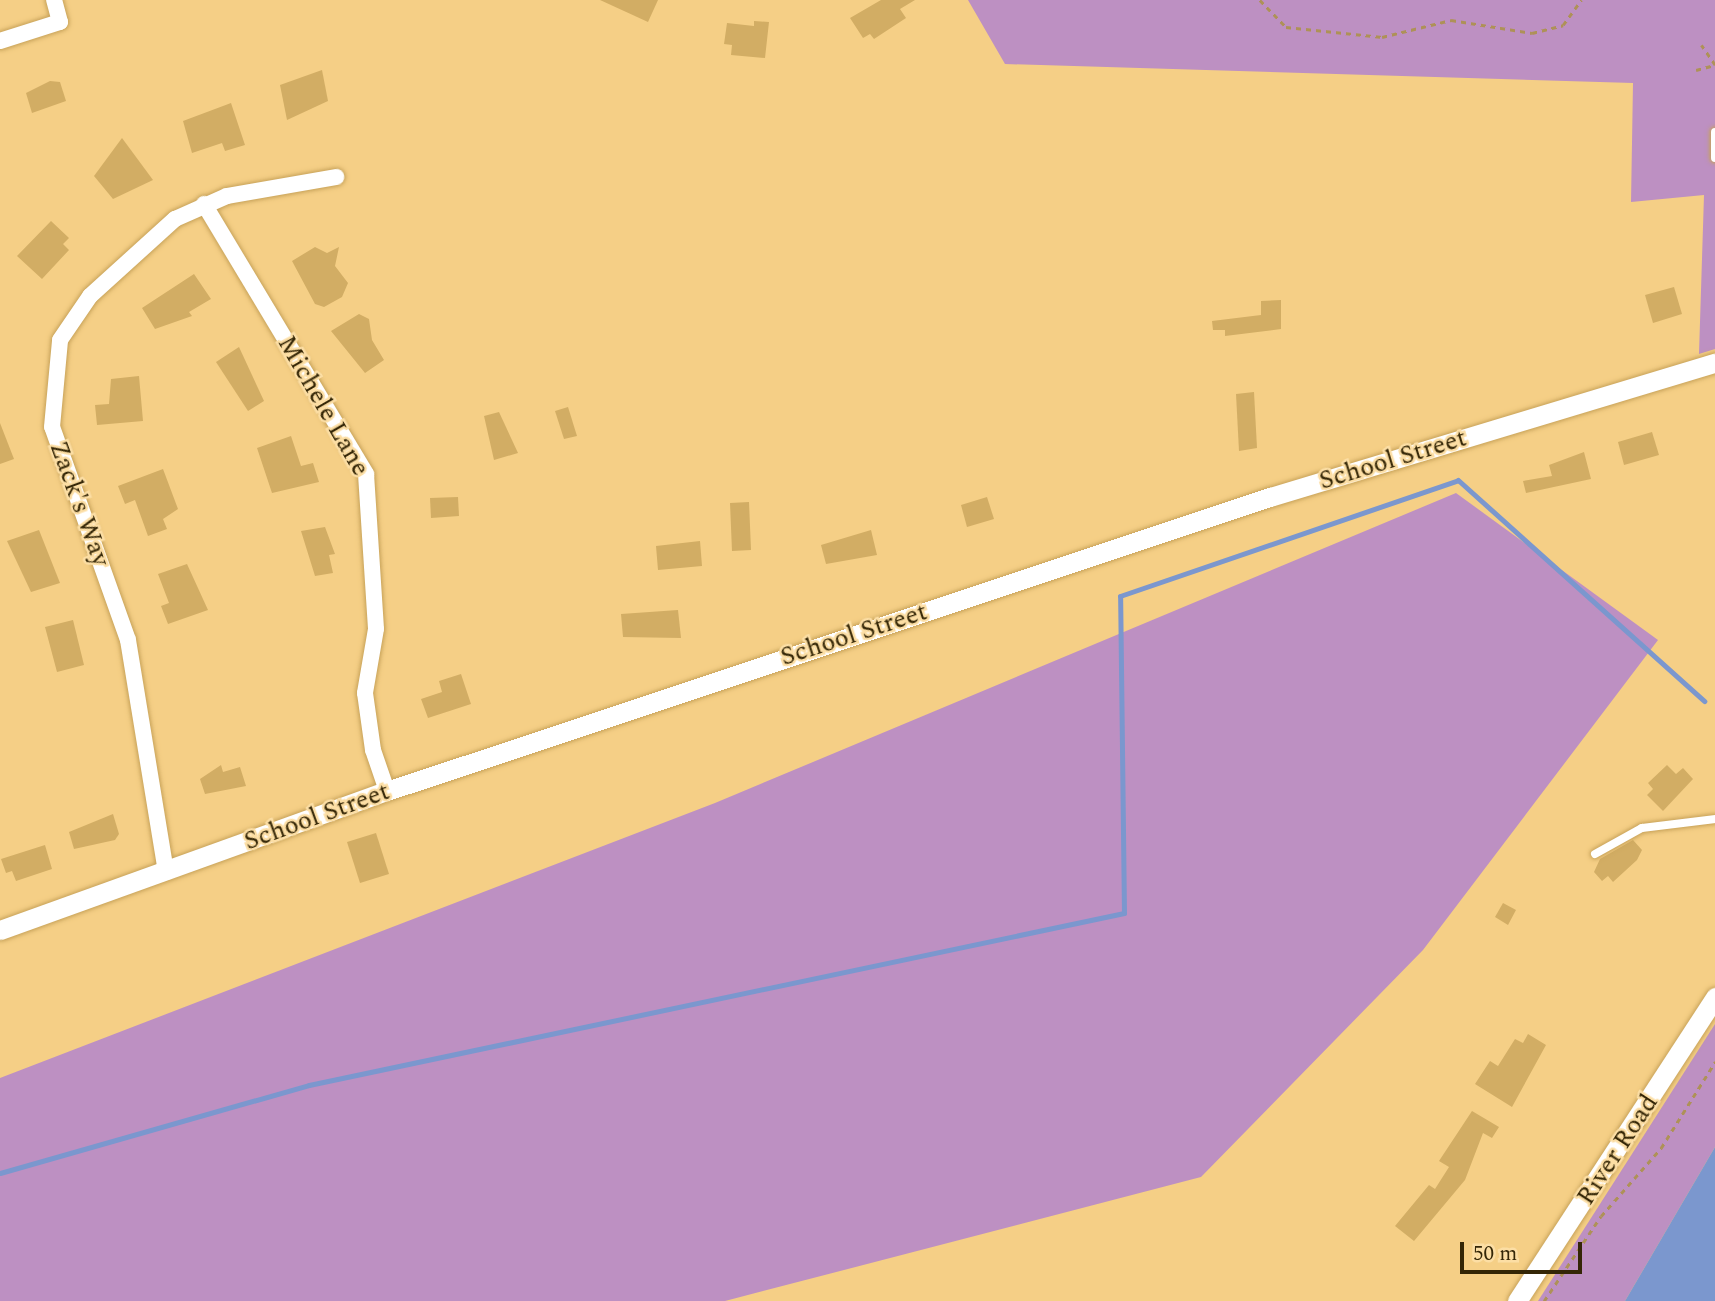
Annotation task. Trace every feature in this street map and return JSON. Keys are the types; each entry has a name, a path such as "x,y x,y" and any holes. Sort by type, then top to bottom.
{"street":[{"path":"0,41 60,22 54,0"},
{"name":"Zack's Way","path":"166,872 128,640 60,457 51,390 60,340 90,296 148,241 204,204 250,190 336,177"},
{"name":"Michele Lane","path":"204,204 366,474 376,629 365,693 373,750 387,791"},
{"name":"School Street","path":"0,930 387,791 1270,497 1715,363"},
{"name":"River Road","path":"1517,1301 1715,997"}],"lane":[{"path":"1715,132 1715,158"},
{"path":"1595,854 1642,828 1715,820"}],"path":[{"path":"1260,0 1286,27 1382,37 1451,20 1532,33 1563,25 1581,0"},
{"path":"1696,70 1715,65 1701,46"},
{"path":"1544,1301 1601,1216 1661,1148 1715,1062"}],"shaded area":[{"path":"968,0 1715,0 1715,349 1699,354 1704,195 1631,202 1633,83 1005,64"},
{"path":"1456,493 1658,640 1423,950 1201,1177 725,1301 0,1301 0,1078 715,803"},
{"path":"1715,1024 1715,1147 1625,1301 1538,1301"}],"water":[{"path":"1715,1147 1715,1301 1625,1301"}],"building":[{"path":"600,0 658,0 648,22"},
{"path":"881,0 915,0 900,9 906,18 874,39 870,34 863,38 850,18"},
{"path":"754,21 769,22 765,58 731,55 732,45 724,44 727,23 754,26"},
{"path":"322,70 328,101 287,120 280,85"},
{"path":"50,81 60,82 66,101 32,113 26,93"},
{"path":"231,103 245,145 225,151 222,143 192,153 183,121"},
{"path":"122,138 153,180 113,199 94,176"},
{"path":"51,221 69,238 63,244 69,250 42,279 17,256"},
{"path":"315,247 327,253 339,247 335,266 348,283 342,297 324,307 315,304 292,261"},
{"path":"194,274 211,299 189,312 192,316 155,329 142,308"},
{"path":"1674,287 1682,314 1653,323 1645,295"},
{"path":"1281,300 1281,329 1225,336 1225,330 1213,330 1212,321 1261,315 1261,301"},
{"path":"359,314 369,319 372,340 384,360 365,373 331,331"},
{"path":"239,347 264,401 248,411 216,362"},
{"path":"139,376 143,421 97,425 95,405 109,404 111,379"},
{"path":"1254,392 1257,448 1239,451 1236,394"},
{"path":"568,407 577,436 564,439 555,411"},
{"path":"499,412 518,453 494,460 484,416"},
{"path":"0,423 14,459 0,464"},
{"path":"1652,432 1659,455 1624,465 1618,442"},
{"path":"291,436 301,466 313,463 319,482 272,493 257,448"},
{"path":"1584,452 1591,479 1526,493 1523,481 1552,476 1549,465"},
{"path":"163,469 178,509 163,519 167,529 148,536 135,500 125,504 118,486"},
{"path":"458,497 459,516 431,518 430,498"},
{"path":"987,497 994,519 967,527 961,505"},
{"path":"749,502 751,550 732,551 730,503"},
{"path":"325,527 335,554 329,555 333,573 315,576 301,531"},
{"path":"39,530 60,583 31,592 7,541"},
{"path":"871,530 877,555 826,564 821,545"},
{"path":"700,541 702,566 658,570 656,546"},
{"path":"187,564 208,610 168,624 161,606 169,603 158,574"},
{"path":"678,610 681,638 623,637 621,614"},
{"path":"73,620 84,665 57,672 45,627"},
{"path":"461,674 471,704 428,718 421,699 442,692 439,681"},
{"path":"221,765 223,772 240,767 246,786 205,794 200,779"},
{"path":"1667,765 1676,774 1683,768 1693,779 1663,811 1647,795 1653,789 1648,783"},
{"path":"113,814 119,834 115,840 74,849 69,832"},
{"path":"376,833 389,874 360,883 347,842"},
{"path":"1633,840 1642,850 1637,860 1613,882 1608,876 1602,881 1594,872 1600,859"},
{"path":"45,845 52,869 16,881 12,871 6,873 1,859"},
{"path":"1503,903 1516,910 1508,925 1495,917"},
{"path":"1528,1034 1546,1045 1512,1107 1475,1084 1490,1061 1498,1066 1515,1039 1523,1043"},
{"path":"1472,1111 1499,1127 1492,1138 1483,1133 1465,1180 1414,1241 1395,1226 1429,1185 1435,1189 1449,1167 1439,1161"}],"waterway":[{"path":"0,1173 309,1085 1124,913 1120,596 1458,480 1704,701"}]}
